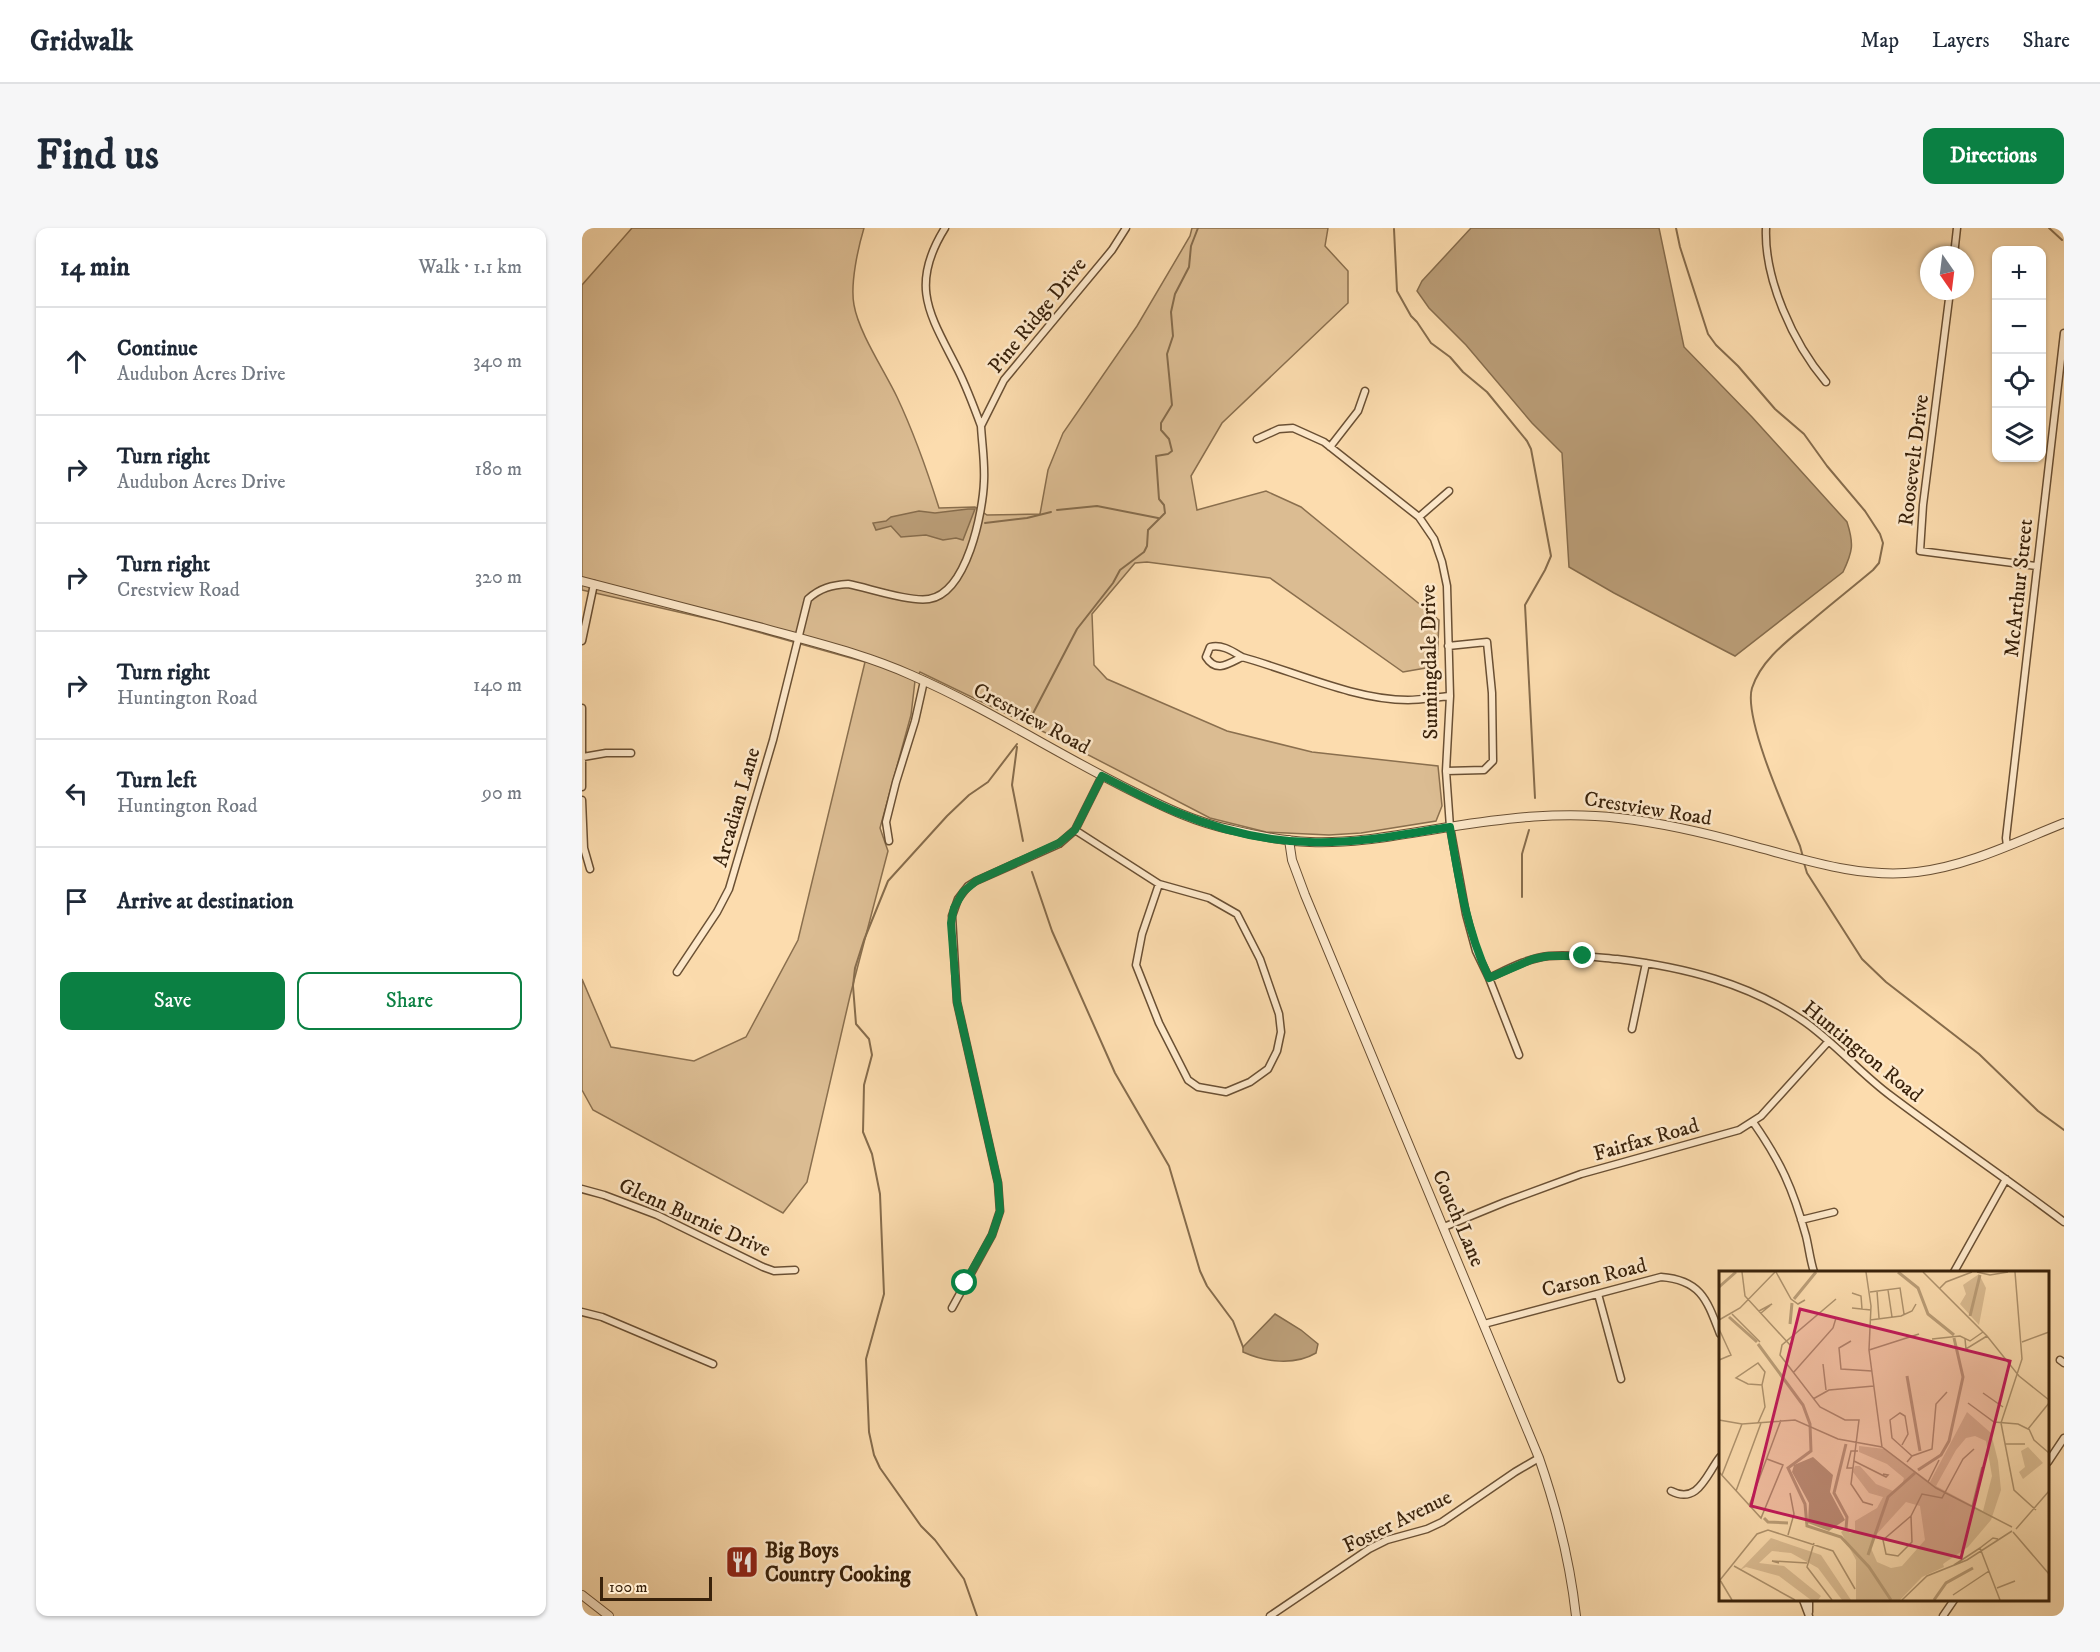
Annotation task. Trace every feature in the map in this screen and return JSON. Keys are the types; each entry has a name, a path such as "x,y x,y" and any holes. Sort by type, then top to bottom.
{"street":[{"name":"Pine Ridge Drive","path":"798,638 808,599 817,591 826,587 848,584 926,599 939,596 962,570 970,550 982,505 985,479 981,426 968,392 936,327 927,303 925,288 926,272 932,253 945,228"},
{"name":"Pine Ridge Drive","path":"981,426 1004,380 1112,250 1126,228"},
{"path":"1766,228 1765,248 1772,282 1799,344 1826,382"},
{"path":"1955,246 1957,228"},
{"name":"Roosevelt Drive","path":"1949,300 1923,505 1920,551 2036,566"},
{"name":"McArthur Street","path":"2007,846 2008,808 2064,333"},
{"path":"1330,447 1358,411 1365,391"},
{"name":"Sunningdale Drive","path":"1257,439 1279,429 1293,428 1307,434 1330,447 1419,517 1434,538 1448,586 1450,696 1446,771 1450,827"},
{"path":"1419,517 1449,491"},
{"name":"Crestview Road","path":"582,581 862,656 924,681 1176,813 1226,829 1289,840 1317,842 1365,839 1505,818 1547,815 1599,816 1668,825 1815,862 1856,871 1888,874 1915,873 1948,867 2064,823"},
{"path":"582,641 594,584"},
{"name":"Arcadian Lane","path":"677,972 717,912 729,889 773,740 798,638"},
{"path":"1446,771 1484,770 1493,761 1492,693 1488,642 1448,646"},
{"path":"1242,657 1217,667 1206,657 1210,647 1217,645 1242,657 1374,696 1408,700 1450,696"},
{"path":"889,842 886,822 924,681"},
{"path":"582,708 582,787"},
{"path":"583,757 606,753 632,753"},
{"path":"952,1308 992,1235 1000,1211 998,1183 957,1002 951,923 954,908 963,892 976,881 1059,843 1075,830 1102,776"},
{"path":"582,801 584,848 590,868"},
{"path":"1450,827 1476,951 1519,1055"},
{"path":"1075,830 1159,884 1209,898 1238,914 1260,959 1279,1014 1281,1032 1277,1051 1268,1069 1250,1082 1226,1092 1198,1087 1188,1080 1159,1023 1136,965 1142,934 1159,884"},
{"name":"Couch Lane","path":"1289,840 1292,860 1305,895 1539,1458 1563,1537 1576,1616"},
{"name":"Huntington Road","path":"1489,978 1533,959 1548,956 1583,956 1646,963 1704,975 1743,988 1806,1023 1888,1094 2064,1222"},
{"path":"1632,1029 1646,963"},
{"name":"Fairfax Road","path":"1444,1227 1548,1185 1739,1130 1753,1122 1779,1097 1828,1042"},
{"path":"1753,1122 1773,1150 1789,1180 1802,1220 1814,1271"},
{"path":"1955,1271 2006,1179"},
{"name":"Glenn Burnie Drive","path":"582,1189 657,1215 763,1267 774,1271 795,1270"},
{"path":"1802,1220 1834,1212"},
{"name":"Carson Road","path":"1484,1324 1660,1277 1675,1278 1692,1286 1706,1299 1719,1332"},
{"path":"1598,1294 1621,1379"},
{"path":"582,1312 602,1317 713,1364"},
{"path":"2049,1460 2064,1438"},
{"name":"Foster Avenue","path":"1270,1616 1369,1549 1387,1540 1442,1522 1539,1458"},
{"path":"1671,1491 1679,1495 1689,1495 1696,1491 1719,1458"},
{"path":"582,1595 609,1616"},
{"path":"1804,1601 1809,1616"},
{"path":"1943,1616 1953,1601"}],"shaded area":[{"path":"632,228 864,228 853,287 854,305 861,327 897,397 920,452 939,508 975,507 987,515 1040,514 1048,470 1063,433 1137,326 1190,236 1192,228 1328,228 1325,246 1348,271 1348,303 1222,423 1191,476 1197,510 1266,491 1301,507 1439,620 1437,666 1403,672 1270,578 1147,562 1135,563 1092,614 1094,665 1107,679 1227,731 1312,752 1438,766 1442,806 1436,821 1361,833 1329,835 1266,832 1210,818 1046,733 920,672 915,681 911,715 880,828 888,851 850,996 807,1182 783,1213 593,1110 582,1090 582,979 611,1047 694,1061 746,1037 798,940 865,662 718,621 582,590 582,285"},
{"path":"1471,228 1659,228 1684,347 1752,417 1847,522 1851,547 1843,572 1735,656 1569,567 1562,453 1532,423 1466,345 1429,308 1417,291 1422,281"},
{"path":"975,509 963,540 956,538 943,540 926,535 901,537 891,526 876,530 873,523 919,511 935,513"},
{"path":"1275,1314 1318,1344 1316,1353 1298,1360 1279,1361 1243,1352 1243,1347"}],"waterway":[{"path":"1028,723 1077,629 1113,583 1120,570 1144,552 1147,546 1148,530 1165,513 1164,505 1159,499 1156,456 1172,451 1169,439 1161,430 1161,423 1172,405 1167,354 1173,336 1171,312 1175,294 1189,267 1191,246 1198,228"},
{"path":"1676,228 1708,334 1775,409 1804,434 1827,466 1865,511 1883,543 1879,563 1873,570 1779,648 1763,667 1752,688 1751,702 1760,743 1803,857"},
{"path":"2049,228 2062,240"},
{"path":"1394,229 1397,291 1411,316 1431,343 1450,357 1463,372 1487,392 1531,449 1551,556 1525,605 1535,798"},
{"path":"1057,510 1097,506 1158,518"},
{"path":"985,523 1027,518 1051,512"},
{"path":"977,1616 964,1579 935,1540 921,1526 880,1468 874,1455 869,1432 866,1359 884,1294 880,1194 872,1154 863,1132 864,1085 872,1055 869,1039 856,1024 853,986 855,968 864,940 888,881 947,816 969,795 988,782 1017,744"},
{"path":"1017,747 1012,785 1023,841"},
{"path":"1522,897 1522,854 1529,830"},
{"path":"1804,863 1807,873 1862,959 1886,982 1979,1054 2038,1111 2064,1130"},
{"path":"1032,872 1052,931 1115,1073 1169,1166 1200,1271 1207,1286 1233,1321 1243,1347"}],"place":[{"name":"Big Boys Country Cooking","path":"742,1562"}],"route":[{"path":"965,1283 992,1235 1000,1211 998,1183 957,1002 951,923 954,908 968,886 1059,843 1075,830 1102,776 1176,813 1226,829 1271,838 1334,842 1450,827 1476,951 1489,978 1533,959 1548,956 1583,956"}]}
